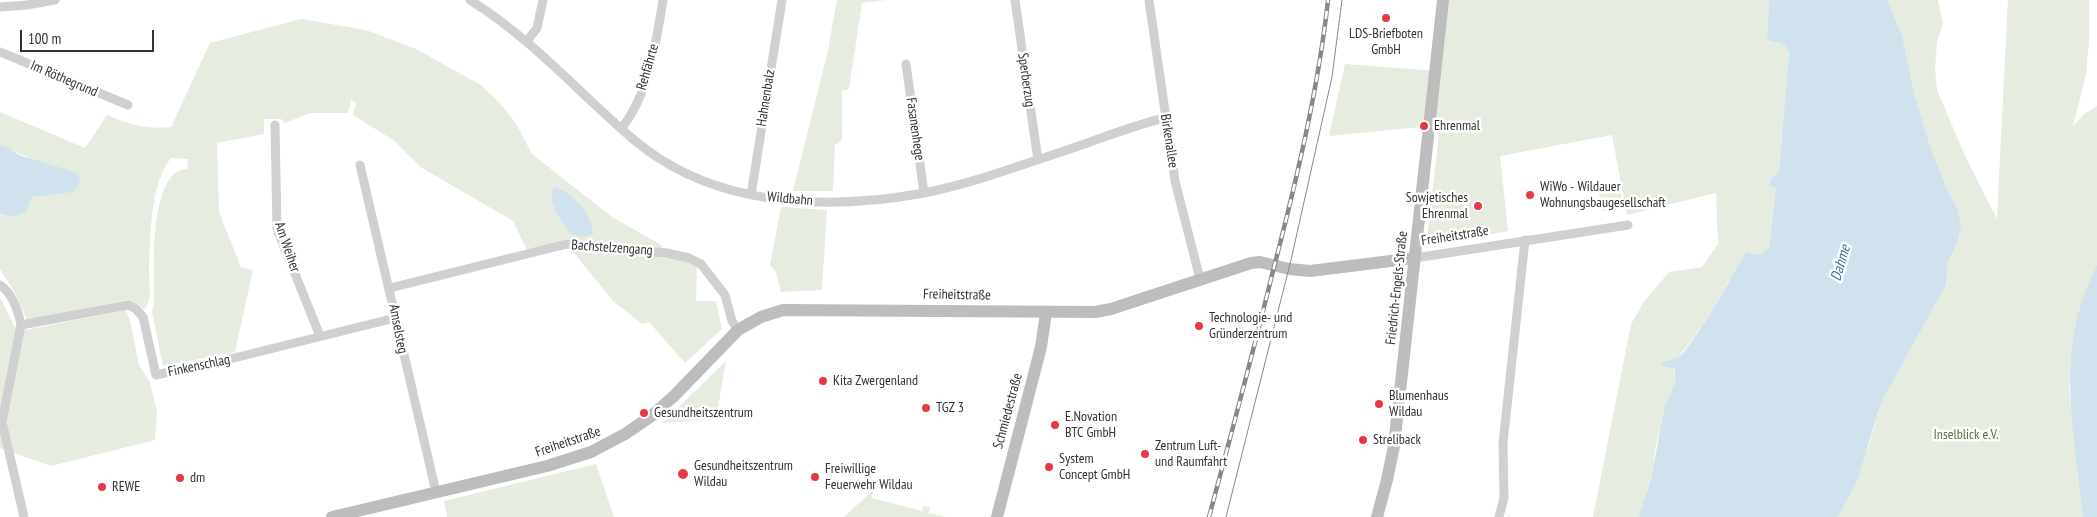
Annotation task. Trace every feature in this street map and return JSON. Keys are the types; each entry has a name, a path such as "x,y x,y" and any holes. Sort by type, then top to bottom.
{"street":[{"path":"0,7 56,0"},
{"name":"Wildbahn","path":"470,0 527,41 621,129 660,159 687,174 719,187 751,195 789,200 828,202 887,198 924,193 954,186 1038,160 1165,118"},
{"path":"527,41 536,28 543,0"},
{"name":"Rehfährte","path":"621,129 630,117 643,87 657,35 663,0"},
{"name":"Hahnenbalz","path":"751,195 782,0"},
{"name":"Sperberzug","path":"1015,0 1038,160"},
{"name":"Birkenallee","path":"1149,0 1178,196 1200,279"},
{"name":"Friedrich-Engels-Straße","path":"1377,517 1394,446 1443,0"},
{"name":"Im Röthegrund","path":"0,52 128,105"},
{"name":"Fasanenhege","path":"906,64 924,193"},
{"name":"Am Weiher","path":"275,125 276,225 320,336"},
{"name":"Amselsteg","path":"360,165 436,492"},
{"name":"Freiheitstraße","path":"332,517 555,464 609,444 643,422 671,399 738,330 761,317 789,309 1095,312 1111,309 1251,263 1260,262 1289,269 1310,271 1415,258 1628,225"},
{"path":"1499,517 1504,498 1503,442 1519,280 1526,246 1525,240"},
{"name":"Bachstelzengang","path":"390,288 567,244 667,252 689,258 701,264 725,295 732,321 738,330"},
{"path":"0,285 6,289 11,297 21,324 2,422 24,517"},
{"name":"Finkenschlag","path":"21,324 128,304 144,317 156,375 230,359 395,318"},
{"name":"Schmiedestraße","path":"997,517 1041,345 1046,312"}],"green space":[{"path":"837,0 886,0 862,3 849,89 842,91 842,140 835,145 833,191 793,191 828,50"},
{"path":"1446,0 1769,0 1767,38 1771,42 1782,44 1789,53 1779,171 1770,179 1769,187 1776,188 1769,248 1728,282 1709,316 1673,368 1675,373 1674,387 1665,409 1656,445 1653,470 1639,517 1593,517 1631,324 1643,303 1669,272 1702,267 1718,244 1716,193 1627,215 1612,135 1500,156 1508,231 1430,245 1427,242 1427,237 1440,125 1329,136 1345,64 1439,71"},
{"name":"Inselblick e.V.","path":"1887,0 1938,0 1943,24 1937,42 1935,69 1937,90 1966,158 1997,219 2008,0 2089,0 2089,40 2086,75 2073,126 2084,114 2097,106 2097,264 2081,304 2072,345 2069,389 2083,517 1838,517 1870,442 1881,403 1946,285 1948,263 1957,242 1957,208 1932,152 1915,96 1902,35"},
{"path":"301,19 366,30 416,49 481,85 498,101 515,122 532,154 612,217 663,246 659,250 602,245 527,250 513,221 422,168 393,140 353,115 356,103 351,100 348,113 310,113 285,123 281,119 264,119 264,134 217,143 219,212 241,267 253,270 235,352 163,366 152,311 154,302 156,225 159,204 165,186 174,174 187,169 188,159 171,158 159,182 152,212 149,273 150,297 144,310 139,305 126,300 27,320 15,293 0,269 0,213 6,216 32,197 43,195 34,160 0,145 0,112 85,148 107,115 138,126 154,128 171,127 210,43"},
{"path":"1619,183 1624,208 1602,211 1598,187"},
{"path":"781,207 827,210 822,290 781,292 776,272 770,265"},
{"path":"569,247 680,258 697,266 696,301 716,301 722,329 685,363 649,322 642,324 613,301"},
{"path":"0,297 15,327 26,330 126,310 139,365 150,382 157,412 155,440 51,466 0,448"},
{"path":"726,361 716,419 662,423"},
{"path":"596,464 614,517 447,517 444,501"},
{"path":"873,492 872,498 922,511 924,506 930,507 929,513 945,517 844,517"}],"water":[{"name":"Dahme","path":"1769,0 1887,0 1902,35 1915,96 1932,152 1957,208 1961,226 1957,242 1948,263 1946,285 1881,403 1857,481 1838,517 1639,517 1652,475 1665,407 1675,379 1674,368 1665,367 1662,365 1663,362 1679,357 1684,352 1709,316 1746,252 1760,255 1769,248 1776,188 1769,187 1770,179 1779,171 1789,53 1782,44 1771,42 1767,38"},
{"path":"0,145 19,155 77,173 80,179 77,188 72,192 32,197 26,212 13,216 3,215 0,213"},
{"path":"554,187 568,194 586,212 592,227 592,234 587,237 571,234 553,205 552,193"},
{"path":"2097,264 2097,517 2083,517 2073,437 2070,383 2071,356 2074,330 2081,304"}],"tram line":[{"path":"1226,517 1291,260 1332,77 1342,0"}],"railway":[{"path":"1209,517 1258,332 1298,170 1312,102 1328,0"}],"place":[{"name":"LDS-Briefboten GmbH","path":"1386,18"},
{"name":"Ehrenmal","path":"1424,126"},
{"name":"WiWo - Wildauer Wohnungsbaugesellschaft","path":"1530,195"},
{"name":"Sowjetisches Ehrenmal","path":"1478,206"},
{"name":"Technologie- und Gründerzentrum","path":"1199,326"},
{"name":"Kita Zwergenland","path":"823,381"},
{"name":"Blumenhaus Wildau","path":"1379,404"},
{"name":"TGZ 3","path":"926,408"},
{"name":"Gesundheitszentrum","path":"644,413"},
{"name":"E.Novation BTC GmbH","path":"1055,425"},
{"name":"Streliback","path":"1363,440"},
{"name":"Zentrum Luft- und Raumfahrt","path":"1145,454"},
{"name":"System Concept GmbH","path":"1049,467"},
{"name":"Gesundheitszentrum Wildau","path":"683,474"},
{"name":"Freiwillige Feuerwehr Wildau","path":"815,477"},
{"name":"dm","path":"180,478"},
{"name":"REWE","path":"102,487"}]}
